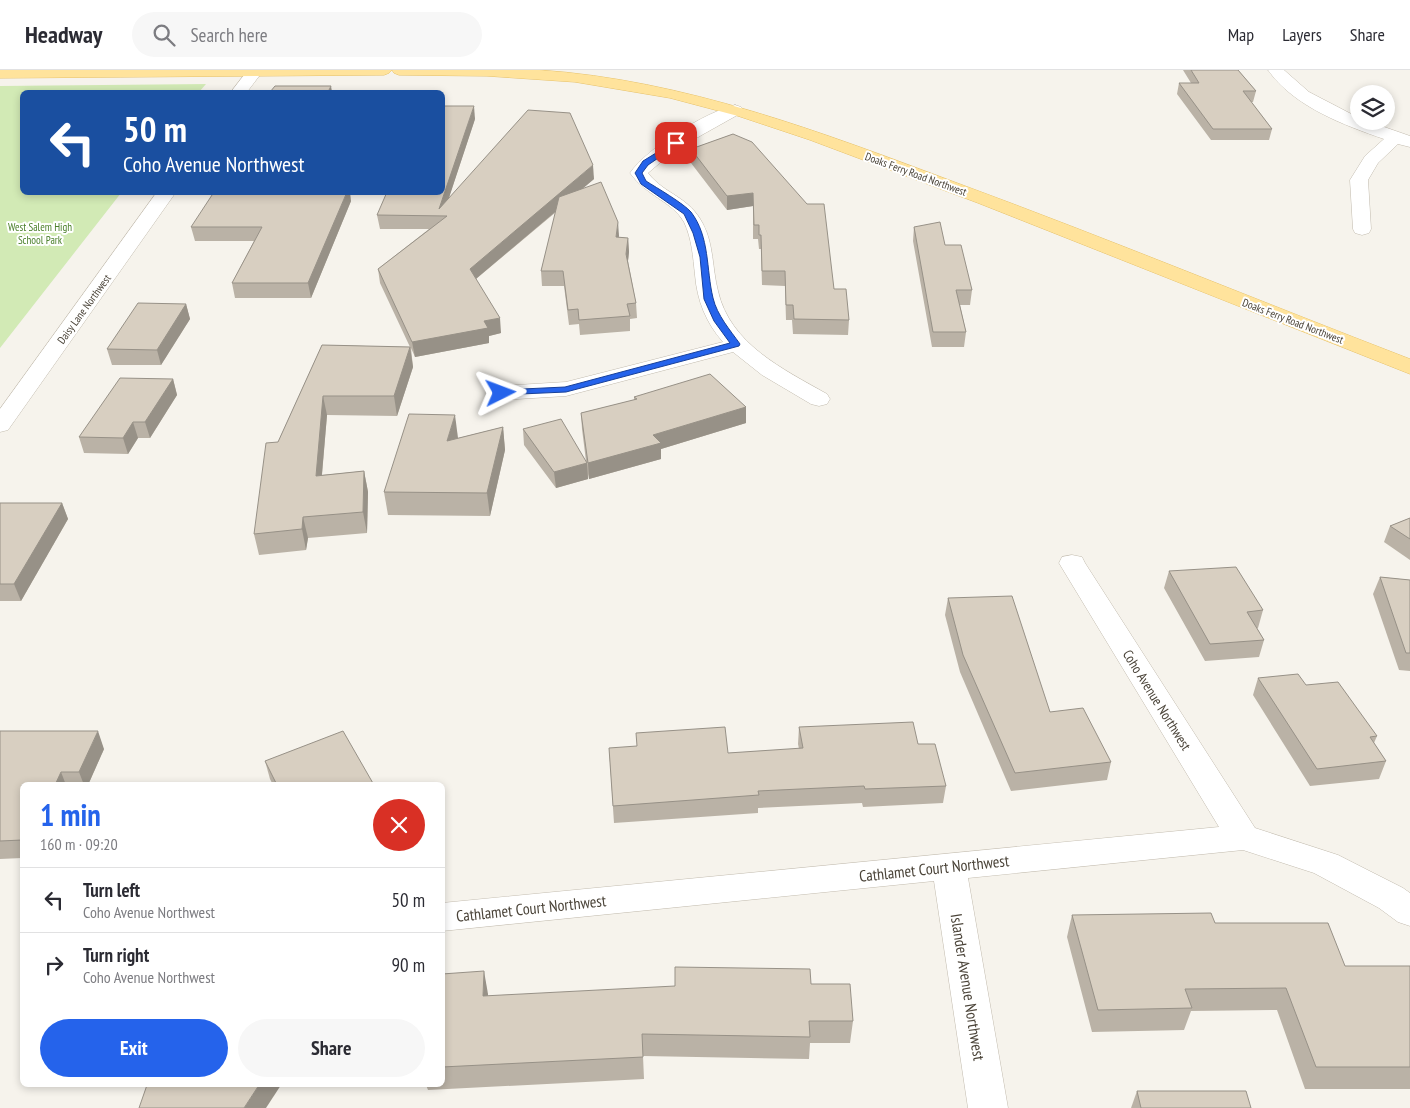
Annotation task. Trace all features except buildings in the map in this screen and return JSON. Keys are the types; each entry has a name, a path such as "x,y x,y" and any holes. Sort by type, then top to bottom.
{"main road":[{"path":"0,73 384,70"},
{"name":"Doaks Ferry Road Northwest","path":"399,70 476,70 576,78 643,88 735,110 841,146 1037,218 1410,367"}],"street":[{"path":"1276,70 1287,84 1309,98 1347,118 1403,140"},
{"path":"241,90 255,71"},
{"path":"735,110 706,123 646,163 638,173 643,182 687,213 697,233 704,257 709,299 719,321 736,344 772,372 819,399"},
{"path":"1362,229 1359,180 1371,160 1403,140"},
{"name":"Daisy Lane Northwest","path":"0,425 165,195"},
{"path":"501,393 566,390 736,344"},
{"name":"Coho Avenue Northwest","path":"1072,563 1243,837"},
{"name":"Cathlamet Court Northwest","path":"445,916 1243,837 1326,864 1391,898 1410,912"},
{"name":"Islander Avenue Northwest","path":"949,867 988,1108"}],"green space":[{"name":"West Salem High School Park","path":"206,84 201,90 20,90 20,195 119,195 0,348 0,86"}],"route":[{"path":"501,393 566,390 736,344 719,321 709,299 704,257 697,233 687,213 663,194 643,182 638,173 646,163 676,143"}]}
